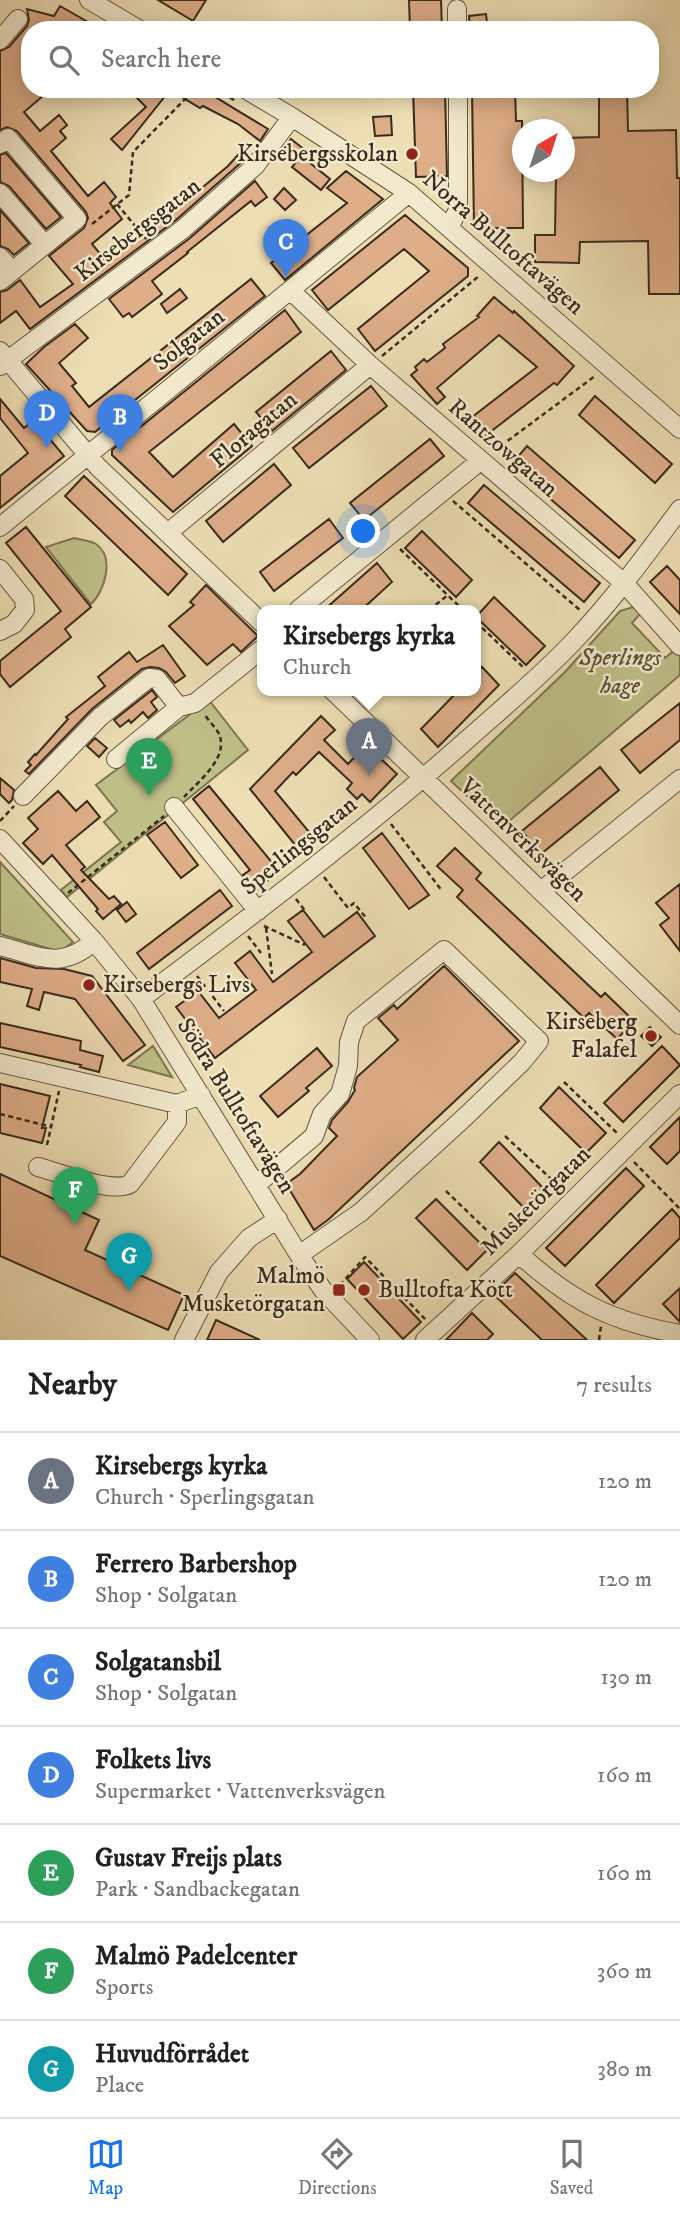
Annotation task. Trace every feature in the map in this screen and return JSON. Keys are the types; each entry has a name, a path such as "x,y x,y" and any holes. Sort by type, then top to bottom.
{"street":[{"path":"89,0 125,21"},
{"path":"457,9 457,21"},
{"path":"0,40 18,19"},
{"name":"Norra Bulltoftavägen","path":"260,98 409,193 680,429"},
{"path":"449,228 458,210 458,98"},
{"name":"Kirsebergsgatan","path":"3,359 183,229 255,166 292,117"},
{"path":"0,257 6,276 77,219 4,141"},
{"path":"0,193 45,245"},
{"name":"Solgatan","path":"0,527 409,193"},
{"name":"Rantzowgatan","path":"290,290 625,584 680,646"},
{"path":"3,359 98,467 257,618"},
{"name":"Floragatan","path":"169,533 375,362"},
{"path":"304,605 484,458"},
{"name":"Sperlingsgatan","path":"141,999 260,917 525,690 625,584 680,509"},
{"path":"0,569 24,599 25,610 14,624 0,631"},
{"path":"116,759 257,653"},
{"path":"23,796 100,717 149,678 157,679 187,705"},
{"name":"Vattenverksvägen","path":"338,696 680,1025"},
{"path":"541,891 680,779"},
{"path":"174,807 260,917"},
{"name":"Södra Bulltoftavägen","path":"0,839 94,941 141,999 299,1255 323,1290 370,1340"},
{"path":"0,946 58,961 71,958 94,941"},
{"path":"256,1185 289,1160 314,1136 322,1114 340,1094 348,1066 349,1042 356,1021 444,950 540,1041 466,1116 361,1212 299,1255"},
{"path":"0,1063 177,1104 201,1095"},
{"name":"Musketörgatan","path":"430,1335 517,1256 680,1094"},
{"path":"37,1167 106,1186 124,1187 130,1184 177,1122 177,1104"},
{"path":"184,1340 219,1272 249,1238 278,1219"},
{"path":"517,1256 581,1302 649,1329 680,1334"}],"path":[{"path":"77,219 88,227 129,195 133,152 186,98"},
{"path":"117,204 155,250"},
{"path":"375,362 482,274"},
{"path":"484,458 595,376"},
{"path":"450,499 585,614"},
{"path":"394,544 458,605"},
{"path":"435,605 448,595"},
{"path":"481,627 529,673"},
{"path":"58,901 174,807 212,767 222,749 219,734 187,705"},
{"path":"0,821 23,796"},
{"path":"389,821 442,891"},
{"path":"321,874 348,908 354,903 367,919"},
{"path":"294,897 306,912"},
{"path":"260,917 266,928 272,974"},
{"path":"266,928 305,945"},
{"path":"246,934 261,953"},
{"path":"195,973 224,1011"},
{"path":"47,1145 61,1077"},
{"path":"564,1082 680,1209"},
{"path":"0,1114 52,1127"},
{"path":"505,1136 573,1199"},
{"path":"446,1191 517,1256"},
{"path":"340,1285 365,1257 430,1335"}],"green space":[{"path":"74,538 96,544 105,557 104,583 91,604 46,547"},
{"name":"Sperlings hage","path":"633,607 641,613 632,623 665,658 675,650 680,656 680,675 501,828 451,781 564,673 620,611"},
{"path":"209,700 248,750 67,897 61,890 121,842 104,822 117,811 96,785"},
{"path":"0,862 73,942 60,952 0,934"},
{"path":"153,1046 172,1077 128,1065"}],"building":[{"path":"158,0 206,0 193,21"},
{"path":"409,0 441,0 442,21 410,21"},
{"path":"60,6 86,21 29,21 27,9 54,16"},
{"path":"486,14 487,21 469,21 469,16"},
{"path":"21,33 21,98 40,98 24,112 40,131 59,115 67,125 60,131 66,138 51,151 88,196 104,182 116,197 110,203 122,219 92,244 105,260 184,200 185,202 238,155 244,160 176,220 30,329 16,311 0,323 0,292 20,280 40,307 73,284 49,256 84,228 88,218 86,212 17,131 7,127 0,130 0,51 9,47"},
{"path":"137,98 164,98 122,150 111,139 146,107"},
{"path":"183,98 217,98 268,129 260,141 238,124 203,106 200,108"},
{"path":"413,98 445,98 447,176 416,177"},
{"path":"472,98 515,98 516,119 512,119 512,182 523,182 523,228 474,228"},
{"path":"599,98 627,98 628,131 676,130 677,178 680,178 680,294 649,294 648,241 580,242 579,263 535,262 535,235 555,235 556,182 575,182 575,138 599,137"},
{"path":"391,116 392,135 375,136 373,117"},
{"path":"291,139 310,154 305,159 330,179 321,190 292,167 298,160 284,149"},
{"path":"6,153 61,217 46,229 9,186 0,182 0,155"},
{"path":"346,171 383,199 285,280 271,263 347,203 327,188"},
{"path":"255,181 267,197 255,206 251,201 152,281 162,294 132,317 129,313 123,317 109,299 190,238"},
{"path":"284,188 296,200 285,210 274,199"},
{"path":"0,210 29,243 14,255 0,246"},
{"path":"405,215 468,268 468,276 375,351 358,329 429,271 404,249 328,310 312,290"},
{"path":"251,279 265,296 95,432 87,431 26,364 75,324 88,338 59,363 76,383 72,386 89,407"},
{"path":"180,289 187,298 167,313 161,304"},
{"path":"494,297 513,313 514,311 574,366 557,385 554,383 481,439 467,421 537,367 499,335 437,388 445,397 437,404 411,375 424,359 427,362 445,348 443,344 479,317 477,316"},
{"path":"285,310 301,332 149,452 173,477 234,424 252,446 173,512 112,455 112,450"},
{"path":"331,351 346,370 272,431 256,412"},
{"path":"371,386 387,406 309,468 293,448"},
{"path":"595,396 672,464 655,483 579,415"},
{"path":"0,399 24,428 34,420 64,456 0,508 0,476 28,453 0,418"},
{"path":"430,439 444,456 364,520 350,503"},
{"path":"527,446 635,540 619,558 511,465"},
{"path":"274,464 291,485 223,542 206,521"},
{"path":"84,476 187,574 168,595 65,496"},
{"path":"484,485 600,583 584,602 468,503"},
{"path":"329,519 343,538 274,591 260,572"},
{"path":"26,527 91,607 65,629 71,637 10,687 0,674 0,661 61,611 6,543"},
{"path":"422,531 472,580 456,597 405,548"},
{"path":"377,563 392,582 367,605 330,605"},
{"path":"667,566 680,580 680,614 650,582"},
{"path":"206,585 257,637 241,652 233,644 207,665 169,626 194,605 190,602"},
{"path":"494,597 545,646 526,665 481,622 481,611"},
{"path":"163,645 185,676 175,683 159,668 142,669 92,709 29,774 25,771 31,765 28,762 68,719 66,717 105,686 98,677 129,652 137,662"},
{"path":"481,668 499,685 438,747 421,729 453,696 481,696"},
{"path":"152,690 157,697 151,702 157,710 148,718 143,712 131,723 129,720 120,727 114,720"},
{"path":"680,703 680,740 640,773 621,750"},
{"path":"321,716 335,730 324,740 348,764 366,745 397,774 370,802 362,794 357,799 347,789 352,783 319,752 296,775 293,772 275,791 315,839 300,851 250,789"},
{"path":"95,738 107,748 99,757 87,746"},
{"path":"600,767 619,790 541,854 522,831"},
{"path":"0,778 14,790 9,803 0,794"},
{"path":"209,786 279,871 256,890 243,875 250,870 193,799"},
{"path":"58,791 76,811 87,801 100,817 66,845 85,867 81,870 109,899 114,896 121,904 103,919 96,911 98,909 52,855 43,864 23,843 38,829 28,818"},
{"path":"165,822 198,865 181,878 147,835"},
{"path":"382,833 429,895 409,909 363,848"},
{"path":"455,848 481,873 476,879 601,997 605,993 634,1021 617,1039 589,1013 584,1018 457,897 463,890 437,866"},
{"path":"680,884 680,951 660,925 669,918 656,903"},
{"path":"220,890 232,906 149,969 137,953"},
{"path":"127,902 136,914 126,922 117,910"},
{"path":"303,910 324,937 357,912 375,936 215,1058 176,1007 198,991 219,1018 256,990 235,963 250,951 273,982 312,952 288,921"},
{"path":"0,958 36,968 64,969 92,976 145,1045 123,1061 75,999 44,992 39,1010 27,1006 32,989 0,982"},
{"path":"444,966 519,1041 314,1230 286,1184 300,1174 337,1136 329,1128 355,1090 357,1077 398,1040 378,1018 394,1005 397,1009"},
{"path":"0,1023 81,1041 80,1050 103,1056 99,1072 80,1067 81,1065 0,1047"},
{"name":"Kirseberg Falafel","path":"650,1027 661,1037 652,1046 641,1036"},
{"path":"662,1046 680,1065 623,1122 604,1103"},
{"path":"317,1048 332,1066 306,1088 309,1091 278,1117 260,1096"},
{"path":"0,1084 50,1096 42,1128 46,1128 42,1143 0,1133"},
{"path":"559,1087 606,1133 586,1153 540,1108"},
{"path":"680,1117 680,1151 667,1164 650,1147"},
{"path":"499,1142 545,1190 526,1210 480,1162"},
{"path":"626,1168 644,1186 565,1266 546,1248"},
{"path":"0,1174 99,1220 85,1250 184,1295 168,1330 0,1256"},
{"path":"436,1199 487,1250 467,1270 416,1218"},
{"path":"672,1209 680,1218 680,1238 614,1303 596,1285"},
{"path":"364,1262 421,1322 403,1339 347,1279"},
{"path":"515,1273 587,1340 542,1340 493,1294"},
{"path":"680,1288 680,1322 663,1304"},
{"path":"472,1313 493,1334 487,1340 446,1340"},
{"path":"216,1320 260,1340 207,1340"}],"place":[{"name":"Kirsebergsskolan","path":"412,154"},
{"name":"Solgatansbil","path":"286,277"},
{"name":"Folkets livs","path":"47,448"},
{"name":"Ferrero Barbershop","path":"120,452"},
{"name":"Kirsebergs kyrka","path":"369,776"},
{"name":"Gustav Freijs plats","path":"149,796"},
{"name":"Kirsebergs Livs","path":"89,985"},
{"name":"Kirseberg Falafel","path":"651,1036"},
{"name":"Malmö Padelcenter","path":"75,1225"},
{"name":"Malmö Musketörgatan","path":"339,1290"},
{"name":"Bulltofta Kött","path":"364,1290"},
{"name":"Huvudförrådet","path":"129,1291"}]}
